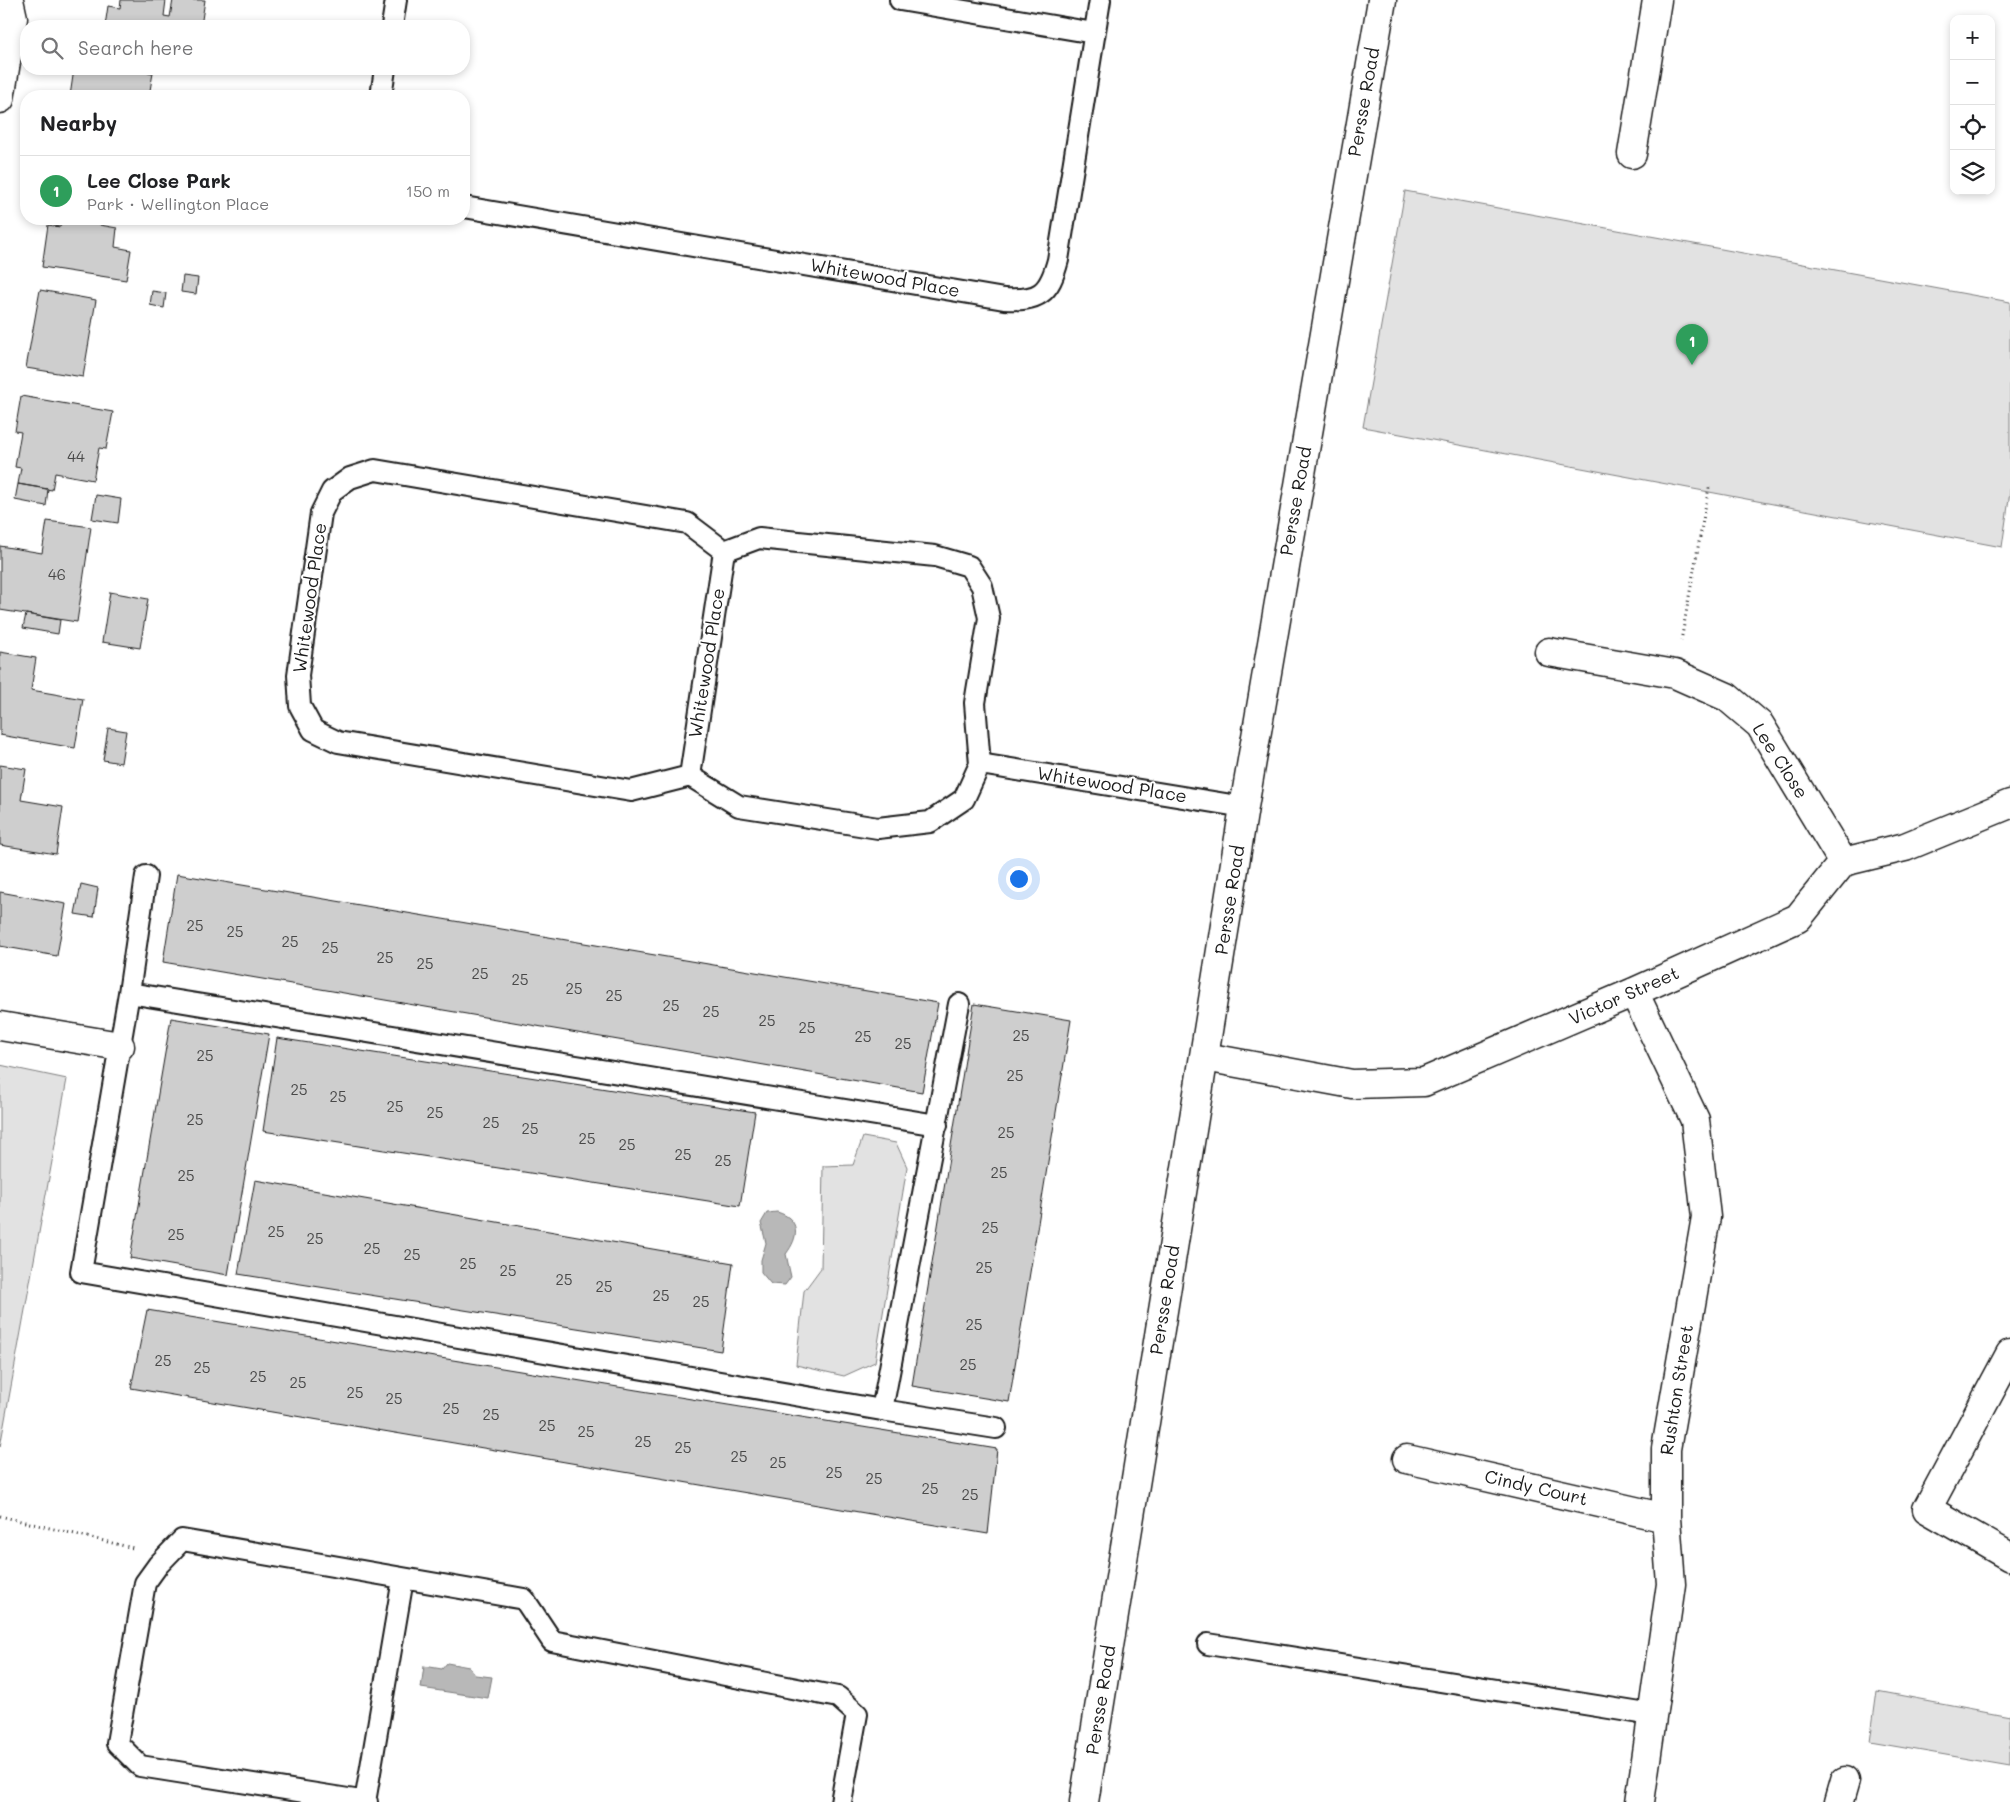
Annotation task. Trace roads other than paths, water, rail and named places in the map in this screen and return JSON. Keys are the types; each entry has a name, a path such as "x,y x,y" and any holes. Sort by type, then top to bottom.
{"street":[{"path":"0,99 13,18 9,0"},
{"name":"Persse Road","path":"1084,1802 1244,807 1382,0"},
{"path":"1632,154 1657,0"},
{"name":"Lee Close","path":"1549,652 1675,674 1727,697 1760,725 1843,862"},
{"path":"1843,862 1905,847 2010,804"},
{"name":"Victor Street","path":"1205,1057 1352,1084 1424,1082 1634,992 1798,918 1843,862"},
{"name":"Rushton Street","path":"1634,992 1695,1120 1706,1217 1666,1450 1666,1518 1671,1584 1640,1802"},
{"path":"0,1026 120,1046"},
{"path":"2010,1356 1927,1509 2010,1557"},
{"name":"Cindy Court","path":"1407,1459 1666,1518"}],"lane":[{"path":"393,20 396,0"},
{"path":"900,0 1094,33"},
{"name":"Whitewood Place","path":"470,208 1004,299 1021,300 1033,298 1043,291 1053,279 1058,260 1100,0"},
{"path":"382,90 384,75"},
{"name":"Whitewood Place","path":"375,470 687,523 724,551 690,776 632,791 338,742 313,730 300,706 298,675 322,513 332,491 350,478 375,470"},
{"path":"690,776 739,806 878,828 930,822 964,799 980,764 975,703 989,618 982,586 969,566 935,556 759,538 724,551"},
{"name":"Whitewood Place","path":"980,764 1244,807"},
{"path":"146,876 129,993 81,1272 996,1428"},
{"path":"129,993 936,1125"},
{"path":"882,1410 959,1004"},
{"path":"403,1579 366,1802 140,1766 118,1743 145,1582 182,1540 524,1599 552,1641 838,1697 857,1714 841,1802"},
{"path":"1208,1644 1653,1715"}],"place":[{"name":"Lee Close Park","path":"1692,365"}]}
